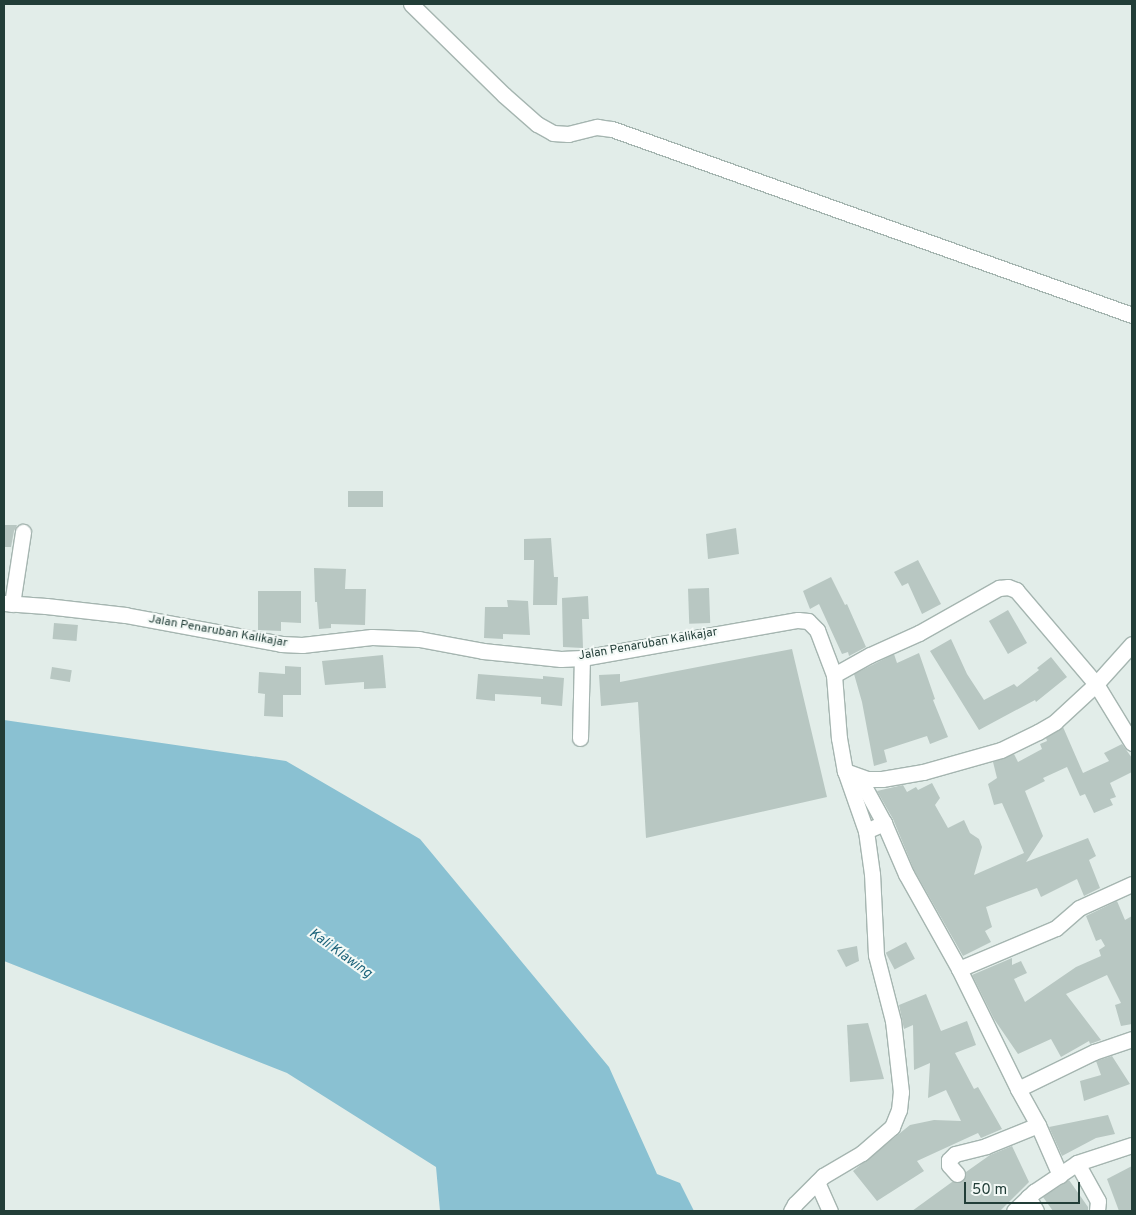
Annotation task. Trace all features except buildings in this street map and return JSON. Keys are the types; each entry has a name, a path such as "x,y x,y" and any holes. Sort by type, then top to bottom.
{"street":[{"path":"411,4 504,96 537,124 553,134 568,134 598,127 612,129 1132,315"},
{"path":"8,604 23,532"},
{"path":"834,675 870,655 919,633 999,588 1008,587 1016,590 1096,684 1132,743"},
{"name":"Jalan Penaruban Kalikajar","path":"8,604 125,615 281,644 302,645 382,638 419,639 483,652 561,659 582,658 798,620 808,621 817,630 834,675 839,738 852,774"},
{"path":"852,774 882,779 901,776 1001,750 1054,722 1096,684 1132,644"},
{"path":"580,738 582,658"},
{"path":"852,774 884,823 906,874 959,970 1038,1125 1060,1175"},
{"path":"791,1211 795,1204 817,1182 862,1153 892,1127 900,1101 901,1092 893,1021 876,955 872,874 866,831 852,774"},
{"path":"866,831 884,823"},
{"path":"959,970 1056,928 1079,908 1132,884"},
{"path":"1018,1089 1094,1052 1132,1039"},
{"path":"957,1174 949,1165 949,1160 955,1154 986,1146 1038,1125"},
{"path":"1014,1211 1028,1197 1077,1163 1132,1145"},
{"path":"1077,1163 1098,1200 1097,1211"},
{"path":"817,1182 830,1211"},
{"path":"1028,1197 1036,1211"}],"water":[{"name":"Kali Klawing","path":"4,720 286,761 420,839 609,1067 657,1174 680,1183 694,1211 440,1211 436,1167 287,1073 4,961"}]}
